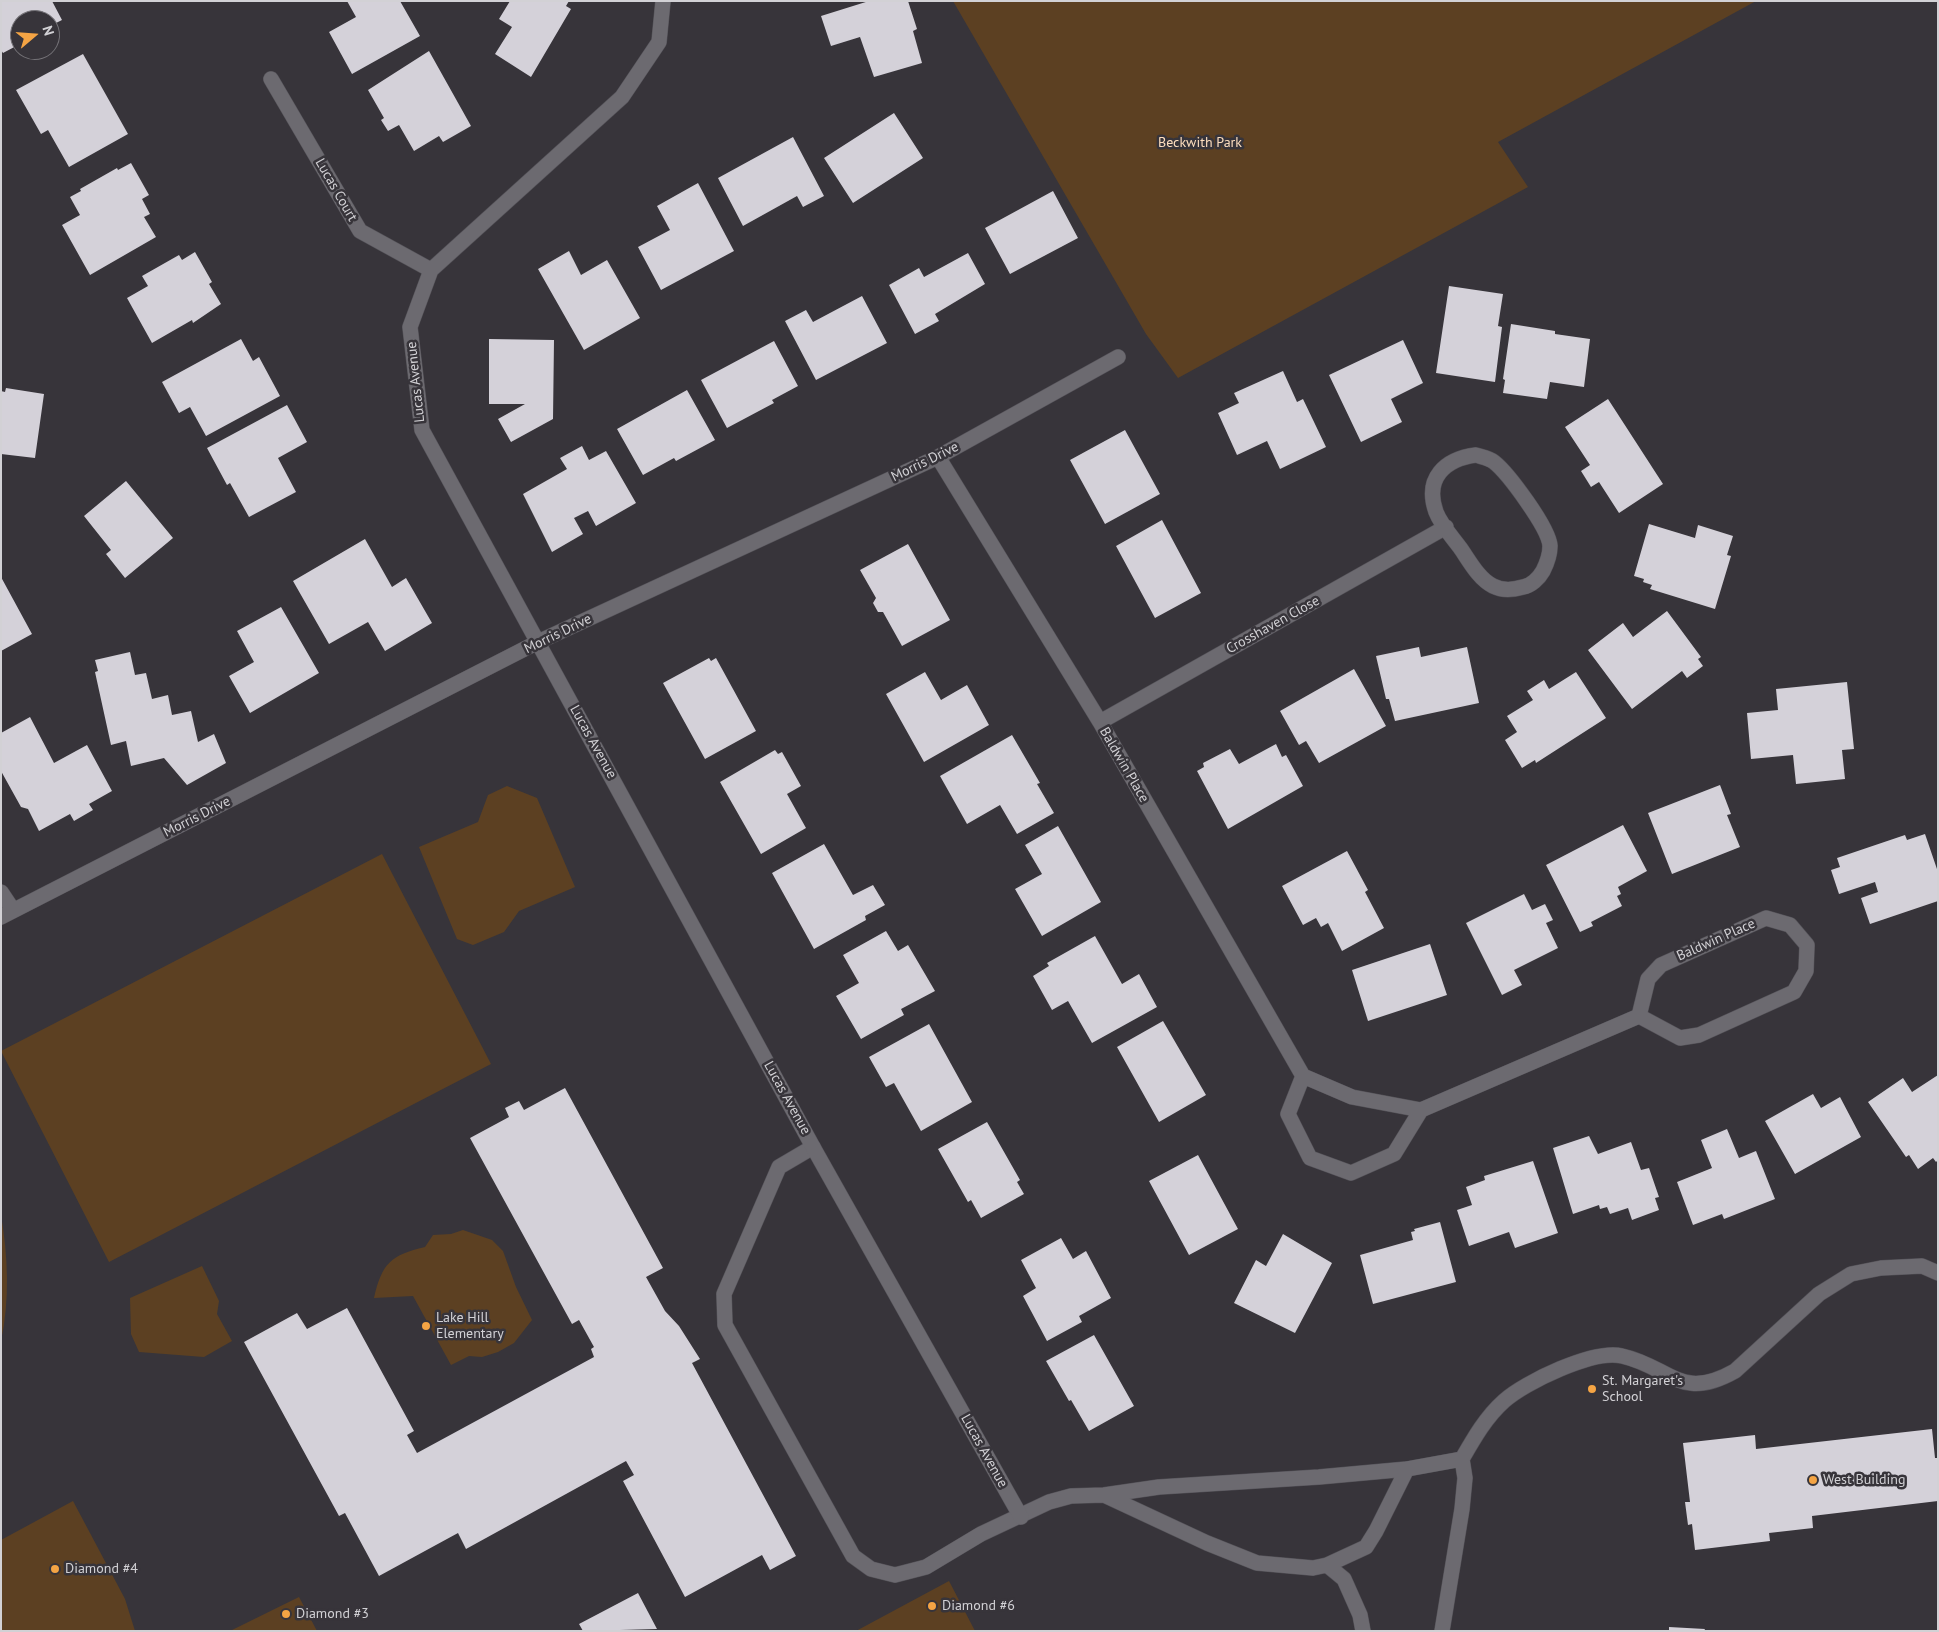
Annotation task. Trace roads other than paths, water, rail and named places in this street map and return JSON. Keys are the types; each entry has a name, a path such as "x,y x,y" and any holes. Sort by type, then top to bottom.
{"street":[{"name":"Lucas Avenue","path":"662,1 659,42 622,96 431,270 410,328 422,430 813,1147 1021,1517"},
{"name":"Lucas Court","path":"271,79 360,231 431,270"},
{"name":"Morris Drive","path":"7,914 538,642 938,457 1118,357"},
{"path":"1476,455 1492,460 1504,472 1544,529 1550,545 1548,561 1540,576 1526,587 1510,590 1494,587 1481,577 1446,527 1436,513 1432,496 1435,480 1444,465 1459,457 1476,455"},
{"name":"Baldwin Place","path":"938,457 1100,722 1303,1076"},
{"name":"Crosshaven Close","path":"1100,722 1446,527"},
{"path":"1,892 7,914"},
{"name":"Baldwin Place","path":"1766,918 1790,925 1807,945 1806,971 1794,992 1699,1035 1680,1038 1639,1016 1648,979 1661,965 1766,918"},
{"path":"1421,1110 1394,1154 1351,1172 1310,1158 1288,1114 1303,1076 1352,1097 1421,1110 1639,1016"},
{"path":"813,1147 779,1167 724,1294 725,1325 853,1556 871,1569 895,1576 926,1567 980,1534 1021,1517 1049,1502 1071,1496 1104,1495 1159,1487 1407,1469 1462,1459"},
{"path":"1442,1631 1462,1509 1465,1478 1462,1459 1484,1422 1504,1400 1528,1384 1579,1361 1602,1355 1620,1355 1647,1364 1668,1378 1686,1383 1704,1384 1719,1379 1735,1370 1819,1294 1851,1274 1881,1268 1922,1266 1938,1273"},
{"path":"1104,1495 1183,1532 1256,1563 1313,1568 1327,1565 1366,1547 1407,1469"},
{"path":"1327,1565 1344,1579 1360,1615 1363,1631"}],"place":[{"name":"Lake Hill Elementary","path":"426,1326"},
{"name":"St. Margaret's School","path":"1592,1389"},
{"name":"West Building","path":"1813,1480"},
{"name":"Diamond #4","path":"55,1569"},
{"name":"Diamond #6","path":"932,1606"},
{"name":"Diamond #3","path":"286,1614"}],"park label":[{"name":"Beckwith Park","path":"1200,143"}]}
